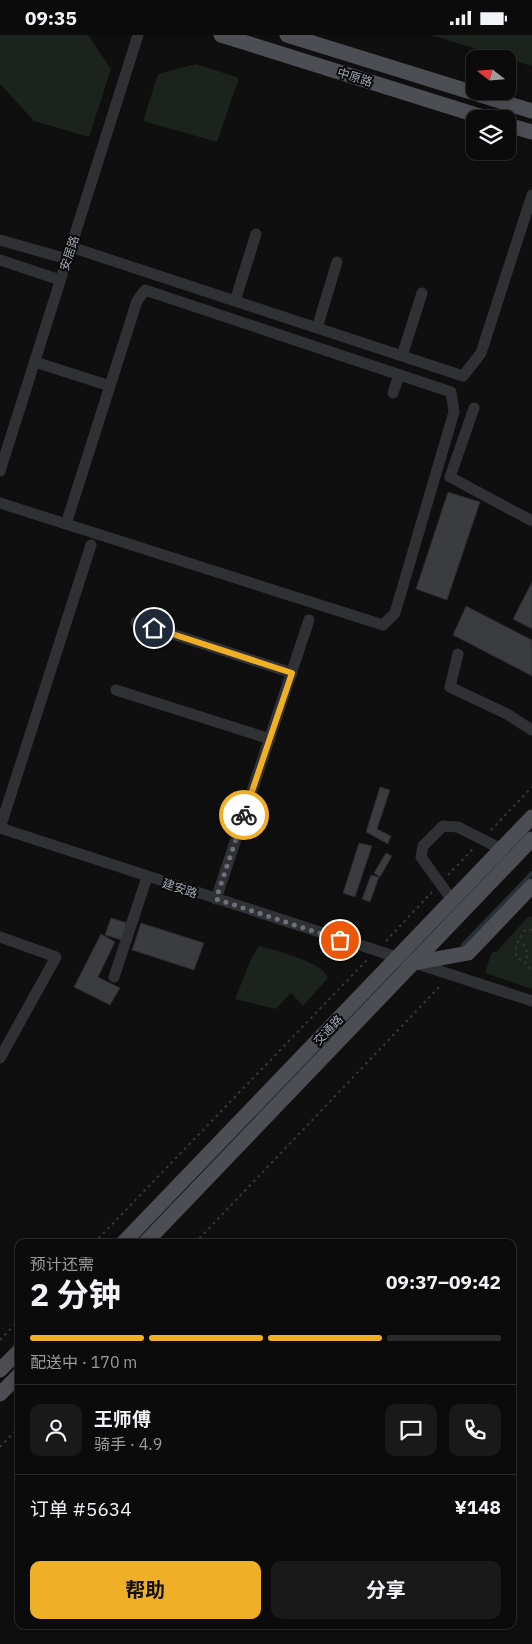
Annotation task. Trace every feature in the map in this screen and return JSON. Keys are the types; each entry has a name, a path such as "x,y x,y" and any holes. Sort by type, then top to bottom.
{"main road":[{"name":"中原路","path":"220,35 466,112"},
{"name":"中原路","path":"287,35 532,111"},
{"path":"516,127 532,132"},
{"name":"交通路","path":"127,1239 532,817"},
{"name":"交通路","path":"150,1239 532,839"},
{"path":"414,963 468,953 531,888"},
{"path":"0,1370 15,1355"},
{"path":"0,1394 15,1379"}],"street":[{"name":"安居路","path":"0,471 138,35"},
{"path":"71,247 463,376 481,353 532,195"},
{"path":"234,301 256,234"},
{"path":"0,240 67,259"},
{"path":"0,260 60,281"},
{"path":"317,329 337,262"},
{"path":"0,503 382,625 395,613 454,412 451,392 145,290 137,301 66,524"},
{"path":"402,356 422,293"},
{"path":"34,362 110,386"},
{"path":"393,393 399,375"},
{"path":"474,409 450,477 532,521"},
{"path":"0,828 91,545"},
{"path":"216,899 309,619"},
{"path":"136,622 292,673"},
{"path":"458,654 450,687 507,715 532,730"},
{"path":"116,690 270,739"},
{"path":"452,901 421,857 423,846 443,826 458,827 501,849"},
{"name":"建安路","path":"0,828 532,1001"},
{"path":"114,977 147,877"},
{"path":"0,937 56,957 0,1058"}],"path":[{"path":"98,1239 532,787"},
{"path":"532,930 524,931 515,952 516,957 520,961 525,962 526,966 532,970"},
{"path":"518,942 524,945 528,954 525,962"},
{"path":"199,1239 452,974"},
{"path":"0,1340 15,1324"},
{"path":"0,1447 15,1431"}],"shaded area":[{"path":"0,35 88,35 111,69 89,137 34,121 0,84"},
{"path":"431,35 532,35 532,66 516,61 516,50 480,50"},
{"path":"196,64 239,78 217,142 143,121 158,74"},
{"path":"529,916 532,917 532,989 485,973 491,954 496,952"},
{"path":"259,946 307,961 322,970 328,978 303,1006 291,993 276,1009 235,999 252,957"}],"building":[{"path":"448,492 480,502 447,600 416,589"},
{"path":"532,582 532,629 513,619"},
{"path":"466,606 532,640 532,676 453,635"},
{"path":"380,787 390,790 377,829 391,836 388,844 366,832"},
{"path":"359,843 372,846 355,897 343,893"},
{"path":"386,853 392,856 380,877 374,873"},
{"path":"371,875 379,877 370,902 362,899"},
{"path":"111,918 128,923 122,940 105,935"},
{"path":"141,923 204,943 194,970 132,950"},
{"path":"101,934 115,942 98,977 120,988 110,1005 74,987"}],"waterway":[{"path":"463,945 532,873"}],"way so far":[{"path":"244,815 216,899 340,940"}],"route":[{"path":"154,628 292,673 244,815"}]}
